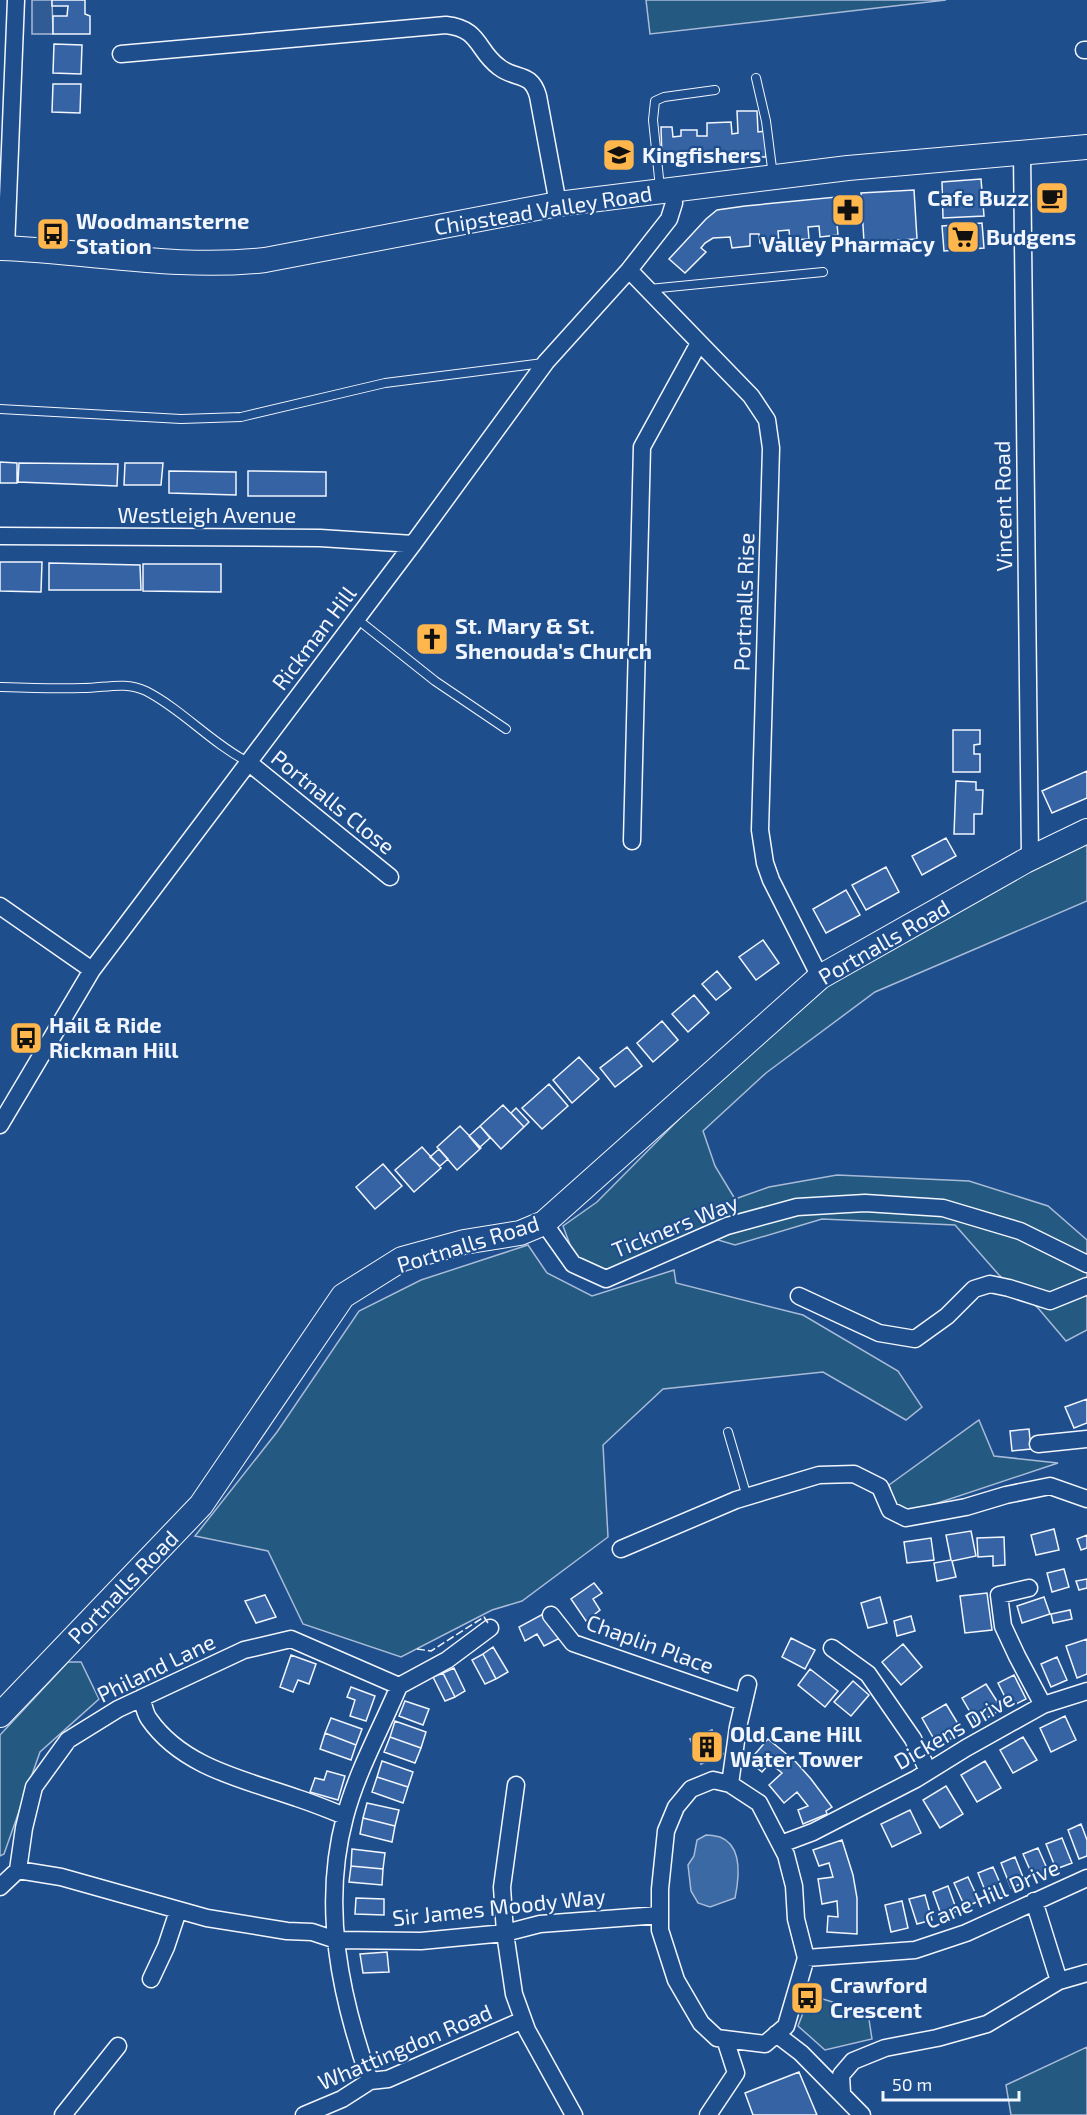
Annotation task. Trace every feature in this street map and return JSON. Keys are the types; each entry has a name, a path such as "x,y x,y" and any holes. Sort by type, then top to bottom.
{"street":[{"path":"3,248 16,0"},
{"path":"121,54 446,26 457,27 468,31 476,38 496,65 533,83 538,96 558,204"},
{"name":"Chipstead Valley Road","path":"3,248 184,263 239,263 558,204 848,168 1087,147"},
{"name":"Vincent Road","path":"1022,153 1030,858"},
{"name":"Rickman Hill","path":"0,1125 92,970 357,619 546,362 629,270 669,219 674,203 666,190"},
{"name":"Portnalls Rise","path":"629,270 760,407 767,420 770,434 760,830 765,863 771,880 820,977"},
{"path":"632,841 642,447 699,343"},
{"name":"Westleigh Avenue","path":"0,536 320,538 413,544"},
{"name":"Portnalls Close","path":"248,762 390,876"},
{"name":"Portnalls Road","path":"0,1715 201,1505 343,1296 402,1259 464,1242 520,1233 544,1223 820,977 1030,858 1087,831"},
{"path":"0,906 92,970"},
{"name":"Tickners Way","path":"544,1223 573,1264 606,1279 727,1226 797,1207 865,1203 943,1208 1020,1231 1087,1264"},
{"path":"799,1296 879,1333 915,1339 947,1316 974,1289 982,1286 990,1284 1009,1288 1050,1301 1087,1286"},
{"path":"1038,1444 1087,1438"},
{"path":"621,1549 747,1497 819,1475 854,1474 880,1486 891,1509 906,1518 966,1507 1006,1495 1050,1486 1087,1499"},
{"path":"1029,1588 999,1595 1004,1626 1043,1705"},
{"name":"Chaplin Place","path":"551,1615 573,1643 743,1702"},
{"path":"370,2081 345,2003 336,1940 334,1890 337,1853 345,1816 355,1786 399,1686 447,1660 490,1628"},
{"name":"Philand Lane","path":"18,1870 24,1828 34,1787 68,1740 118,1709 244,1650 291,1639 399,1686"},
{"path":"832,1648 868,1674 913,1739 928,1771"},
{"path":"730,1784 748,1684"},
{"name":"Dickens Drive","path":"781,1844 823,1827 928,1771 1043,1705 1087,1691"},
{"path":"141,1698 148,1718 166,1740 194,1759 235,1779 298,1798 345,1816"},
{"path":"713,1780 730,1784 759,1803 786,1855 794,1886 796,1919 806,1958 786,2026 765,2044 717,2038 701,2023 675,1980 660,1930 659,1915 666,1831 676,1807 691,1790 713,1780"},
{"path":"516,1785 502,1887 505,1933 514,1994 527,2030 570,2113"},
{"path":"0,1887 18,1870"},
{"name":"Sir James Moody Way","path":"18,1870 62,1877 178,1911 246,1924 312,1932 336,1940 421,1941 505,1933 540,1924 659,1915"},
{"name":"Cane Hill Drive","path":"806,1958 915,1950 966,1933 1087,1878"},
{"path":"1034,1901 1059,1981"},
{"path":"151,1978 166,1947 178,1911"},
{"path":"842,2093 841,2075 853,2061 885,2048 937,2038 987,2024 1059,1981 1087,1973"},
{"name":"Whattingdon Road","path":"304,2115 342,2099 370,2081 388,2079 523,2020"},
{"path":"776,2034 801,2053 862,2115"},
{"path":"708,2115 736,2073 726,2039"},
{"path":"63,2115 118,2046"}],"lane":[{"path":"756,78 766,121 773,177"},
{"path":"666,190 652,120 655,101 715,90"},
{"path":"648,289 823,272"},
{"path":"0,410 181,419 241,417 386,383 546,362"},
{"path":"357,619 435,681 506,729"},
{"path":"0,687 87,688 130,685 164,702 232,754 248,762"},
{"path":"728,1432 747,1497"}],"shaded area":[{"path":"32,0 52,0 53,34 32,34"},
{"path":"646,0 946,0 650,34"},
{"path":"1087,831 1087,901 875,992 766,1073 703,1131 715,1166 735,1199 769,1187 837,1175 969,1181 1048,1206 1087,1240 1087,1330 1066,1341 1038,1308 999,1275 955,1225 822,1219 735,1245 698,1234 606,1270 575,1258 563,1226 597,1202 820,977"},
{"path":"528,1245 547,1273 592,1296 674,1270 676,1283 803,1315 898,1371 922,1407 906,1420 823,1372 663,1389 603,1445 608,1537 522,1601 492,1610 401,1657 303,1624 268,1551 195,1536 277,1432 359,1311 421,1280"},
{"path":"979,1420 994,1456 1058,1463 908,1513 895,1503 889,1485"},
{"path":"68,1662 81,1662 99,1699 40,1752 4,1854 0,1856 0,1735"},
{"path":"706,1835 720,1837 727,1841 733,1848 738,1864 735,1898 710,1907 698,1903 691,1891 688,1865 694,1856 697,1840"},
{"path":"810,1995 868,2013 872,2039 825,2050 798,2026"},
{"path":"1087,2047 1087,2115 1011,2115 1006,2085"}],"building":[{"path":"52,0 85,0 85,14 90,16 90,34 53,34 53,16 67,16 68,6 52,6"},
{"path":"54,44 82,45 81,74 53,73"},
{"path":"53,84 81,84 80,113 52,112"},
{"path":"737,111 757,111 758,132 765,131 766,157 662,160 661,127 672,127 673,137 681,136 681,130 697,130 697,136 707,136 707,123 731,122 732,134 738,133"},
{"path":"981,179 984,216 943,218 942,182"},
{"path":"914,190 917,239 864,242 861,193"},
{"path":"857,195 859,222 837,224 838,235 820,237 819,226 808,227 809,239 790,240 789,230 778,231 779,242 760,243 759,234 750,234 750,246 732,248 730,237 713,238 701,248 706,252 685,273 669,259 717,210"},
{"name":"Budgens","path":"982,223 984,248 944,251 942,226"},
{"path":"0,462 17,463 17,483 0,483"},
{"path":"19,463 118,464 117,486 18,482"},
{"path":"125,463 163,463 161,485 124,485"},
{"path":"169,471 236,472 236,495 169,493"},
{"path":"248,471 326,472 326,496 248,496"},
{"path":"0,562 42,562 41,592 0,591"},
{"path":"49,563 140,565 141,590 49,590"},
{"path":"143,564 221,564 221,592 143,591"},
{"path":"953,730 980,730 980,744 974,745 974,754 980,754 980,772 953,772"},
{"path":"1087,771 1087,798 1052,813 1042,791"},
{"path":"956,781 976,782 976,790 983,790 982,814 974,814 974,834 954,834"},
{"path":"946,838 956,856 922,875 912,856"},
{"path":"886,867 899,892 866,910 852,885"},
{"path":"846,890 860,915 826,933 813,909"},
{"path":"763,940 779,963 756,980 739,957"},
{"path":"717,971 731,988 716,1000 702,984"},
{"path":"694,995 709,1013 688,1032 672,1014"},
{"path":"662,1021 678,1040 653,1062 637,1043"},
{"path":"627,1047 642,1066 615,1087 600,1068"},
{"path":"579,1057 599,1079 572,1103 553,1080"},
{"path":"549,1084 568,1106 542,1129 522,1108"},
{"path":"503,1105 524,1127 501,1149 480,1126"},
{"path":"516,1108 529,1122 524,1127 511,1113"},
{"path":"460,1126 481,1148 457,1170 437,1147"},
{"path":"480,1126 490,1138 479,1148 469,1136"},
{"path":"422,1147 441,1168 414,1192 395,1170"},
{"path":"439,1149 448,1159 440,1166 430,1157"},
{"path":"383,1164 402,1186 375,1209 356,1187"},
{"path":"1087,1399 1087,1423 1074,1428 1065,1407"},
{"path":"1029,1429 1031,1449 1012,1451 1010,1431"},
{"path":"1054,1529 1059,1550 1036,1555 1031,1535"},
{"path":"971,1531 976,1556 952,1561 956,1577 937,1581 934,1563 951,1560 946,1535"},
{"path":"1087,1535 1087,1548 1081,1550 1077,1539"},
{"path":"1004,1537 1005,1565 993,1566 993,1556 978,1557 977,1538"},
{"path":"931,1538 934,1560 907,1563 904,1542"},
{"path":"1064,1569 1069,1587 1052,1592 1047,1573"},
{"path":"1087,1579 1087,1588 1079,1590 1076,1581"},
{"path":"594,1583 602,1593 593,1599 600,1610 586,1621 571,1599"},
{"path":"987,1593 992,1630 965,1633 960,1596"},
{"path":"265,1595 276,1617 256,1623 245,1601"},
{"path":"880,1597 887,1623 868,1628 861,1603"},
{"path":"1044,1597 1050,1614 1022,1623 1017,1606"},
{"path":"1070,1610 1072,1619 1053,1623 1051,1614"},
{"path":"545,1613 560,1638 544,1646 537,1634 525,1641 519,1627"},
{"path":"911,1616 915,1631 897,1636 894,1621"},
{"path":"791,1638 815,1650 805,1669 782,1657"},
{"path":"1087,1639 1087,1674 1077,1678 1066,1646"},
{"path":"903,1644 922,1667 901,1685 882,1662"},
{"path":"493,1647 508,1672 496,1679 483,1654"},
{"path":"483,1654 496,1679 485,1684 472,1660"},
{"path":"291,1655 316,1664 309,1684 298,1680 293,1692 280,1687"},
{"path":"1057,1657 1067,1680 1051,1687 1041,1664"},
{"path":"454,1668 465,1691 455,1697 443,1673"},
{"path":"810,1669 838,1691 825,1707 798,1685"},
{"path":"443,1673 455,1697 445,1701 433,1677"},
{"path":"1014,1675 1026,1699 1010,1707 998,1683"},
{"path":"853,1681 869,1695 851,1716 834,1702"},
{"path":"986,1684 1002,1709 977,1724 962,1698"},
{"path":"351,1687 375,1696 366,1721 350,1716 355,1700 347,1697"},
{"path":"405,1701 429,1709 423,1725 399,1716"},
{"path":"946,1704 963,1732 938,1746 922,1718"},
{"path":"1065,1716 1076,1740 1051,1752 1040,1728"},
{"path":"331,1718 362,1729 356,1745 325,1733"},
{"path":"395,1721 426,1732 421,1748 390,1737"},
{"name":"Old Cane Hill Water Tower","path":"712,1730 723,1754 701,1764 690,1739"},
{"path":"325,1733 356,1745 351,1760 320,1749"},
{"path":"390,1737 421,1748 415,1763 384,1752"},
{"path":"1023,1737 1037,1760 1013,1773 1000,1750"},
{"path":"768,1739 795,1761 811,1779 832,1807 826,1811 827,1814 803,1824 798,1810 808,1806 797,1792 784,1803 769,1785 782,1773 770,1763 762,1772 749,1761"},
{"path":"382,1761 413,1772 408,1787 377,1777"},
{"path":"985,1761 1001,1788 977,1802 961,1775"},
{"path":"327,1771 345,1776 338,1800 310,1792 315,1778 324,1780"},
{"path":"377,1777 408,1787 403,1803 372,1792"},
{"path":"946,1786 963,1814 940,1828 923,1800"},
{"path":"367,1803 399,1810 395,1826 363,1818"},
{"path":"910,1810 921,1833 892,1847 881,1824"},
{"path":"363,1818 395,1826 392,1842 360,1834"},
{"path":"1081,1824 1087,1840 1087,1856 1079,1859 1068,1830"},
{"path":"1062,1838 1072,1863 1056,1869 1046,1844"},
{"path":"842,1840 853,1875 857,1898 857,1934 827,1932 828,1916 838,1917 837,1901 822,1904 818,1879 833,1877 829,1863 819,1866 813,1850"},
{"path":"1038,1848 1049,1873 1034,1879 1023,1854"},
{"path":"352,1849 385,1853 383,1869 351,1866"},
{"path":"1015,1857 1025,1882 1011,1888 1001,1863"},
{"path":"351,1866 383,1869 382,1885 349,1882"},
{"path":"993,1867 1004,1892 988,1898 978,1873"},
{"path":"968,1877 979,1901 965,1907 954,1883"},
{"path":"948,1886 957,1911 942,1917 933,1892"},
{"path":"925,1895 932,1920 917,1924 909,1899"},
{"path":"356,1898 384,1899 384,1915 355,1914"},
{"path":"902,1901 908,1928 891,1932 885,1905"},
{"path":"387,1952 389,1972 363,1973 360,1954"},
{"path":"799,2072 817,2115 753,2115 745,2093"}],"fence":[{"path":"417,1649 431,1651 484,1617 488,1623"}],"place":[{"name":"Kingfishers","path":"619,155"},
{"name":"Cafe Buzz","path":"1052,198"},
{"name":"Valley Pharmacy","path":"848,210"},
{"name":"Woodmansterne Station","path":"53,234"},
{"name":"Budgens","path":"963,237"},
{"name":"St. Mary & St. Shenouda's Church","path":"432,639"},
{"name":"Hail & Ride Rickman Hill","path":"26,1038"},
{"name":"Old Cane Hill Water Tower","path":"707,1747"},
{"name":"Crawford Crescent","path":"807,1998"}]}
